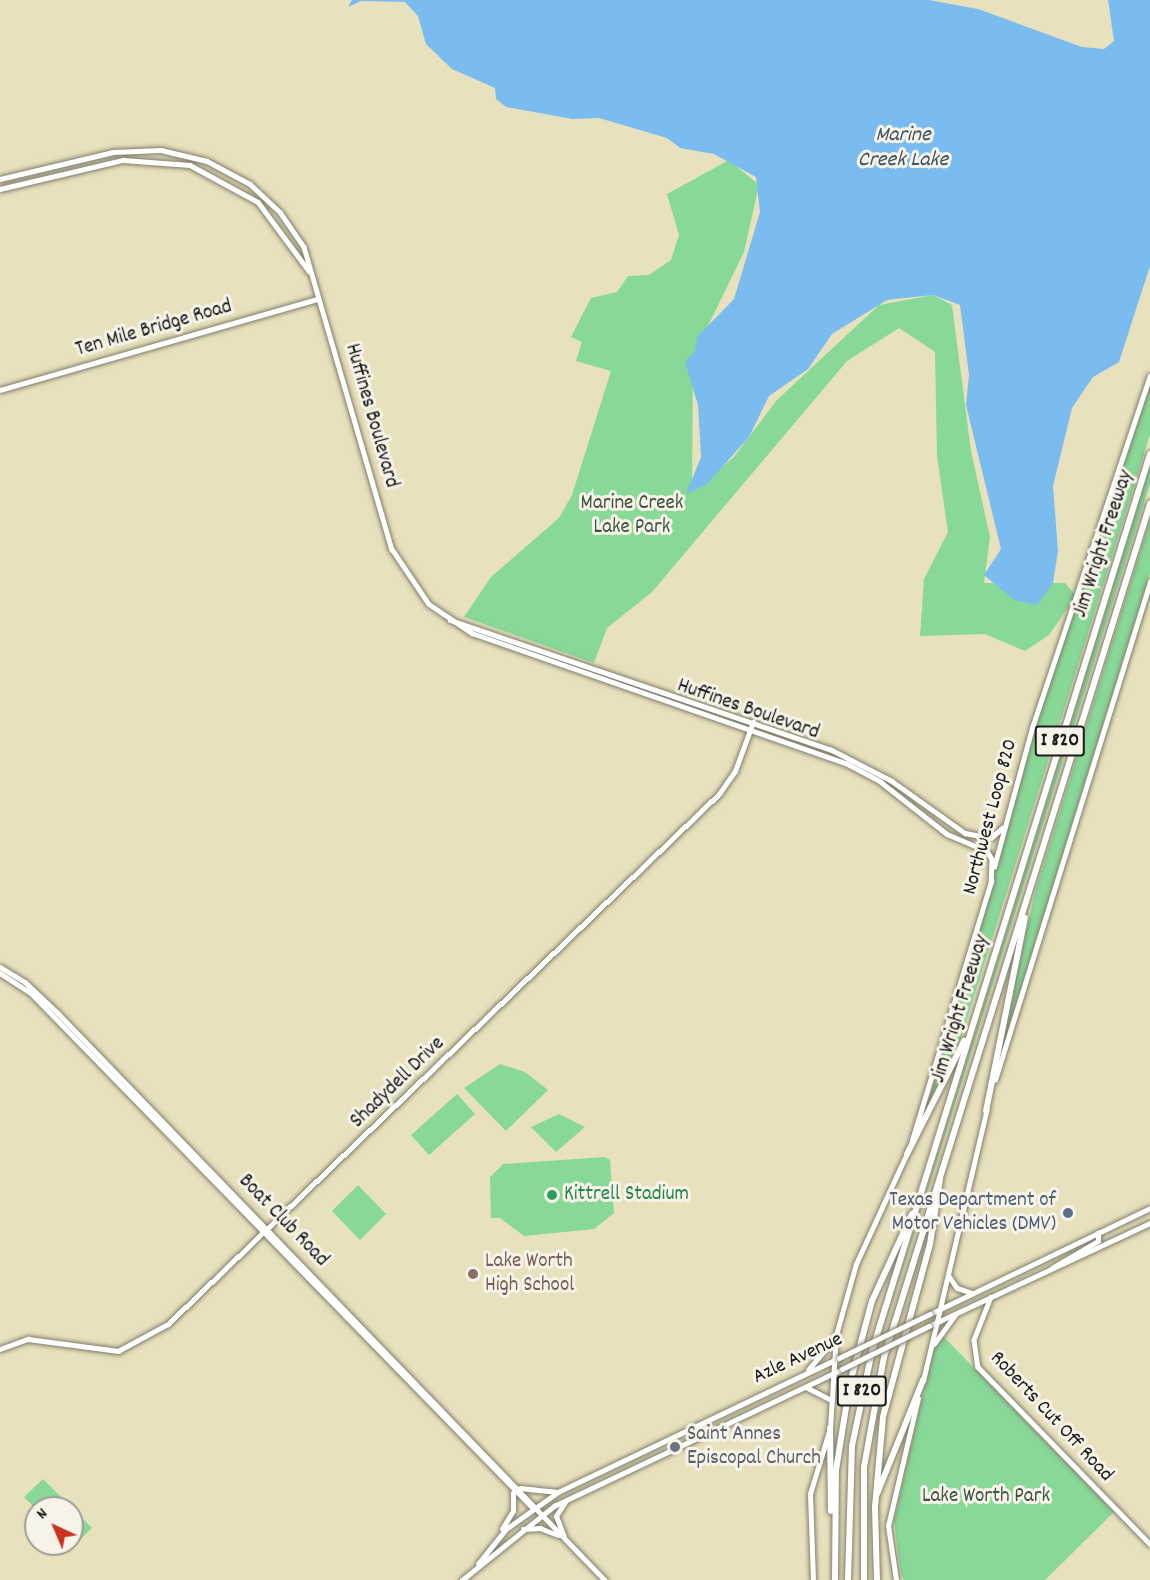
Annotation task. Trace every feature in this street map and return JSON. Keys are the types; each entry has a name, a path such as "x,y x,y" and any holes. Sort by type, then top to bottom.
{"highway":[{"name":"Jim Wright Freeway","path":"848,1580 857,1418 916,1209 971,1028 1150,454"},
{"name":"Jim Wright Freeway","path":"864,1580 861,1508 871,1416 940,1176 1150,504"},
{"path":"986,1111 1028,893"},
{"path":"907,1154 971,1028"},
{"path":"878,1580 875,1500 883,1418 930,1245 940,1176"},
{"path":"833,1534 839,1446 854,1366 882,1275 916,1209"},
{"path":"875,1500 923,1380"},
{"path":"830,1428 835,1580"}],"main road":[{"name":"Huffines Boulevard","path":"0,179 136,149 207,160 272,203 304,247 392,549 417,592 450,620 849,757 937,815 984,838 1004,826"},
{"name":"Huffines Boulevard","path":"0,189 123,159 190,165 258,202 311,273"},
{"name":"Ten Mile Bridge Road","path":"0,390 318,299"},
{"name":"Northwest Loop 820","path":"813,1580 810,1494 830,1428 831,1362 855,1264 907,1154 991,883 1004,826 1070,609 1095,550 1150,376"},
{"path":"896,1580 888,1526 986,1111 1150,582"},
{"name":"Huffines Boulevard","path":"752,725 846,763 932,823 987,851 992,859 991,883"},
{"name":"Shadydell Drive","path":"0,1349 28,1339 93,1351 135,1345 168,1324 724,788 752,725"},
{"path":"846,763 849,757"},
{"path":"932,823 937,815"},
{"name":"Boat Club Road","path":"0,968 34,989 216,1175 266,1232"},
{"name":"Boat Club Road","path":"0,973 32,994 604,1580"},
{"path":"169,1135 216,1175"},
{"name":"Azle Avenue","path":"478,1564 490,1544 533,1508 558,1492 1150,1208"},
{"name":"Azle Avenue","path":"462,1580 520,1529 539,1515 569,1499 957,1312 1150,1223"},
{"path":"1050,1270 1098,1241 1098,1233"},
{"path":"948,1275 957,1288 972,1293"},
{"name":"Roberts Cut Off Road","path":"991,1297 974,1340 978,1367 1150,1544"},
{"path":"931,1349 957,1312"},
{"path":"803,1375 836,1335"},
{"path":"803,1387 815,1387 831,1400"},
{"path":"650,1447 655,1457"},
{"path":"624,1459 629,1470"},
{"path":"490,1544 513,1512 514,1488 532,1493 558,1492"},
{"path":"565,1540 556,1516 569,1499"},
{"path":"520,1529 540,1528 565,1540"}],"green space":[{"name":"Marine Creek Lake Park","path":"729,160 759,185 744,252 693,357 692,490 733,458 777,400 879,305 933,295 952,305 971,451 990,537 984,583 1065,583 1076,596 1049,635 1025,651 985,634 920,636 924,579 948,532 937,456 935,352 899,328 847,361 652,592 607,628 594,663 464,617 491,577 559,518 572,495 611,371 576,361 582,342 571,337 591,298 617,292 628,276 649,275 671,260 679,235 667,194"},
{"path":"1150,387 1150,434 1130,499 961,1038 926,1110 1033,733"},
{"path":"1150,466 1150,484 882,1335 943,1137"},
{"path":"1150,520 1150,573 996,1068 1035,892"},
{"path":"500,1064 525,1072 548,1090 506,1131 464,1088"},
{"path":"457,1094 475,1114 429,1155 411,1135"},
{"path":"559,1114 585,1127 556,1152 531,1127"},
{"name":"Kittrell Stadium","path":"605,1157 610,1160 614,1213 594,1229 524,1236 500,1218 491,1218 490,1177 503,1164"},
{"path":"358,1185 386,1214 360,1240 332,1211"},
{"name":"Lake Worth Park","path":"944,1337 1114,1512 1045,1580 904,1580 901,1575 894,1521 933,1350"},
{"path":"43,1479 60,1496 25,1496"},
{"path":"84,1520 92,1528 84,1536"}],"water":[{"name":"Marine Creek Lake","path":"352,0 929,0 978,9 1082,47 1104,49 1114,41 1108,0 1150,0 1150,266 1119,362 1093,377 1072,408 1053,486 1058,551 1053,583 1037,605 1014,600 984,575 1001,549 966,405 969,375 960,305 933,295 887,300 832,334 808,369 769,396 749,437 706,485 686,494 701,457 698,405 685,362 695,351 697,337 734,299 760,212 756,177 714,154 680,148 667,138 599,118 572,119 506,107 496,99 495,88 452,69 426,44 418,16 405,2 361,1 348,7"}],"place":[{"name":"Kittrell Stadium","path":"552,1195"},
{"name":"Texas Department of Motor Vehicles (DMV)","path":"1068,1213"},
{"name":"Lake Worth High School","path":"473,1274"},
{"name":"Saint Annes Episcopal Church","path":"675,1447"}]}
